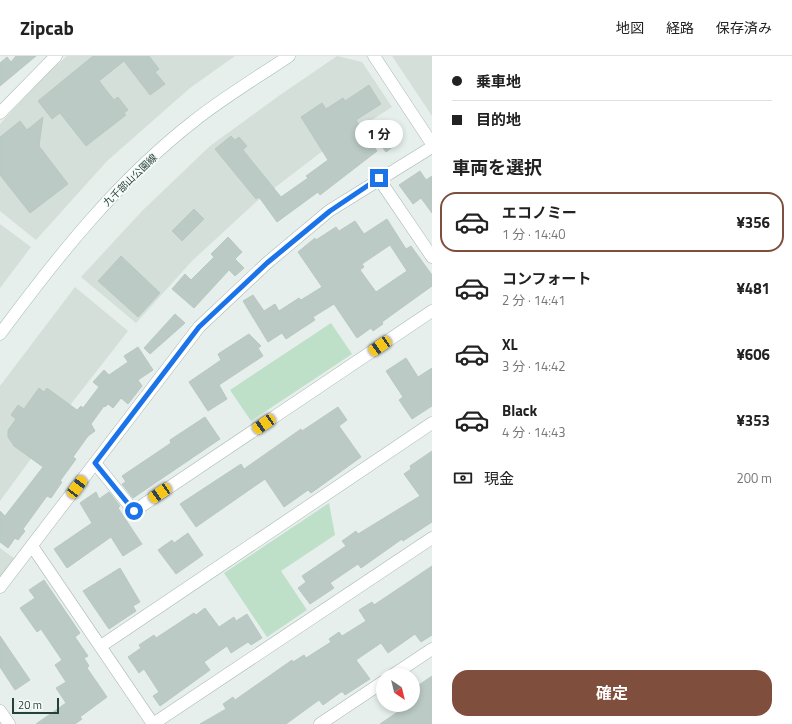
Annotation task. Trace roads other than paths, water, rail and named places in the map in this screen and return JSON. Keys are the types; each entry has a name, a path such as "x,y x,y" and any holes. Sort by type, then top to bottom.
{"street":[{"path":"3,105 56,56"},
{"name":"九千部山公園線","path":"0,334 40,280 93,216 140,168 194,121 289,56"},
{"path":"0,588 199,327 267,263 330,211 432,145 374,56"},
{"path":"379,178 432,257"},
{"path":"95,463 134,511 432,311"},
{"path":"100,646 432,423"},
{"path":"32,546 153,724 432,538"},
{"path":"404,668 432,649"},
{"path":"320,724 376,687"},
{"path":"0,711 8,724"}]}
